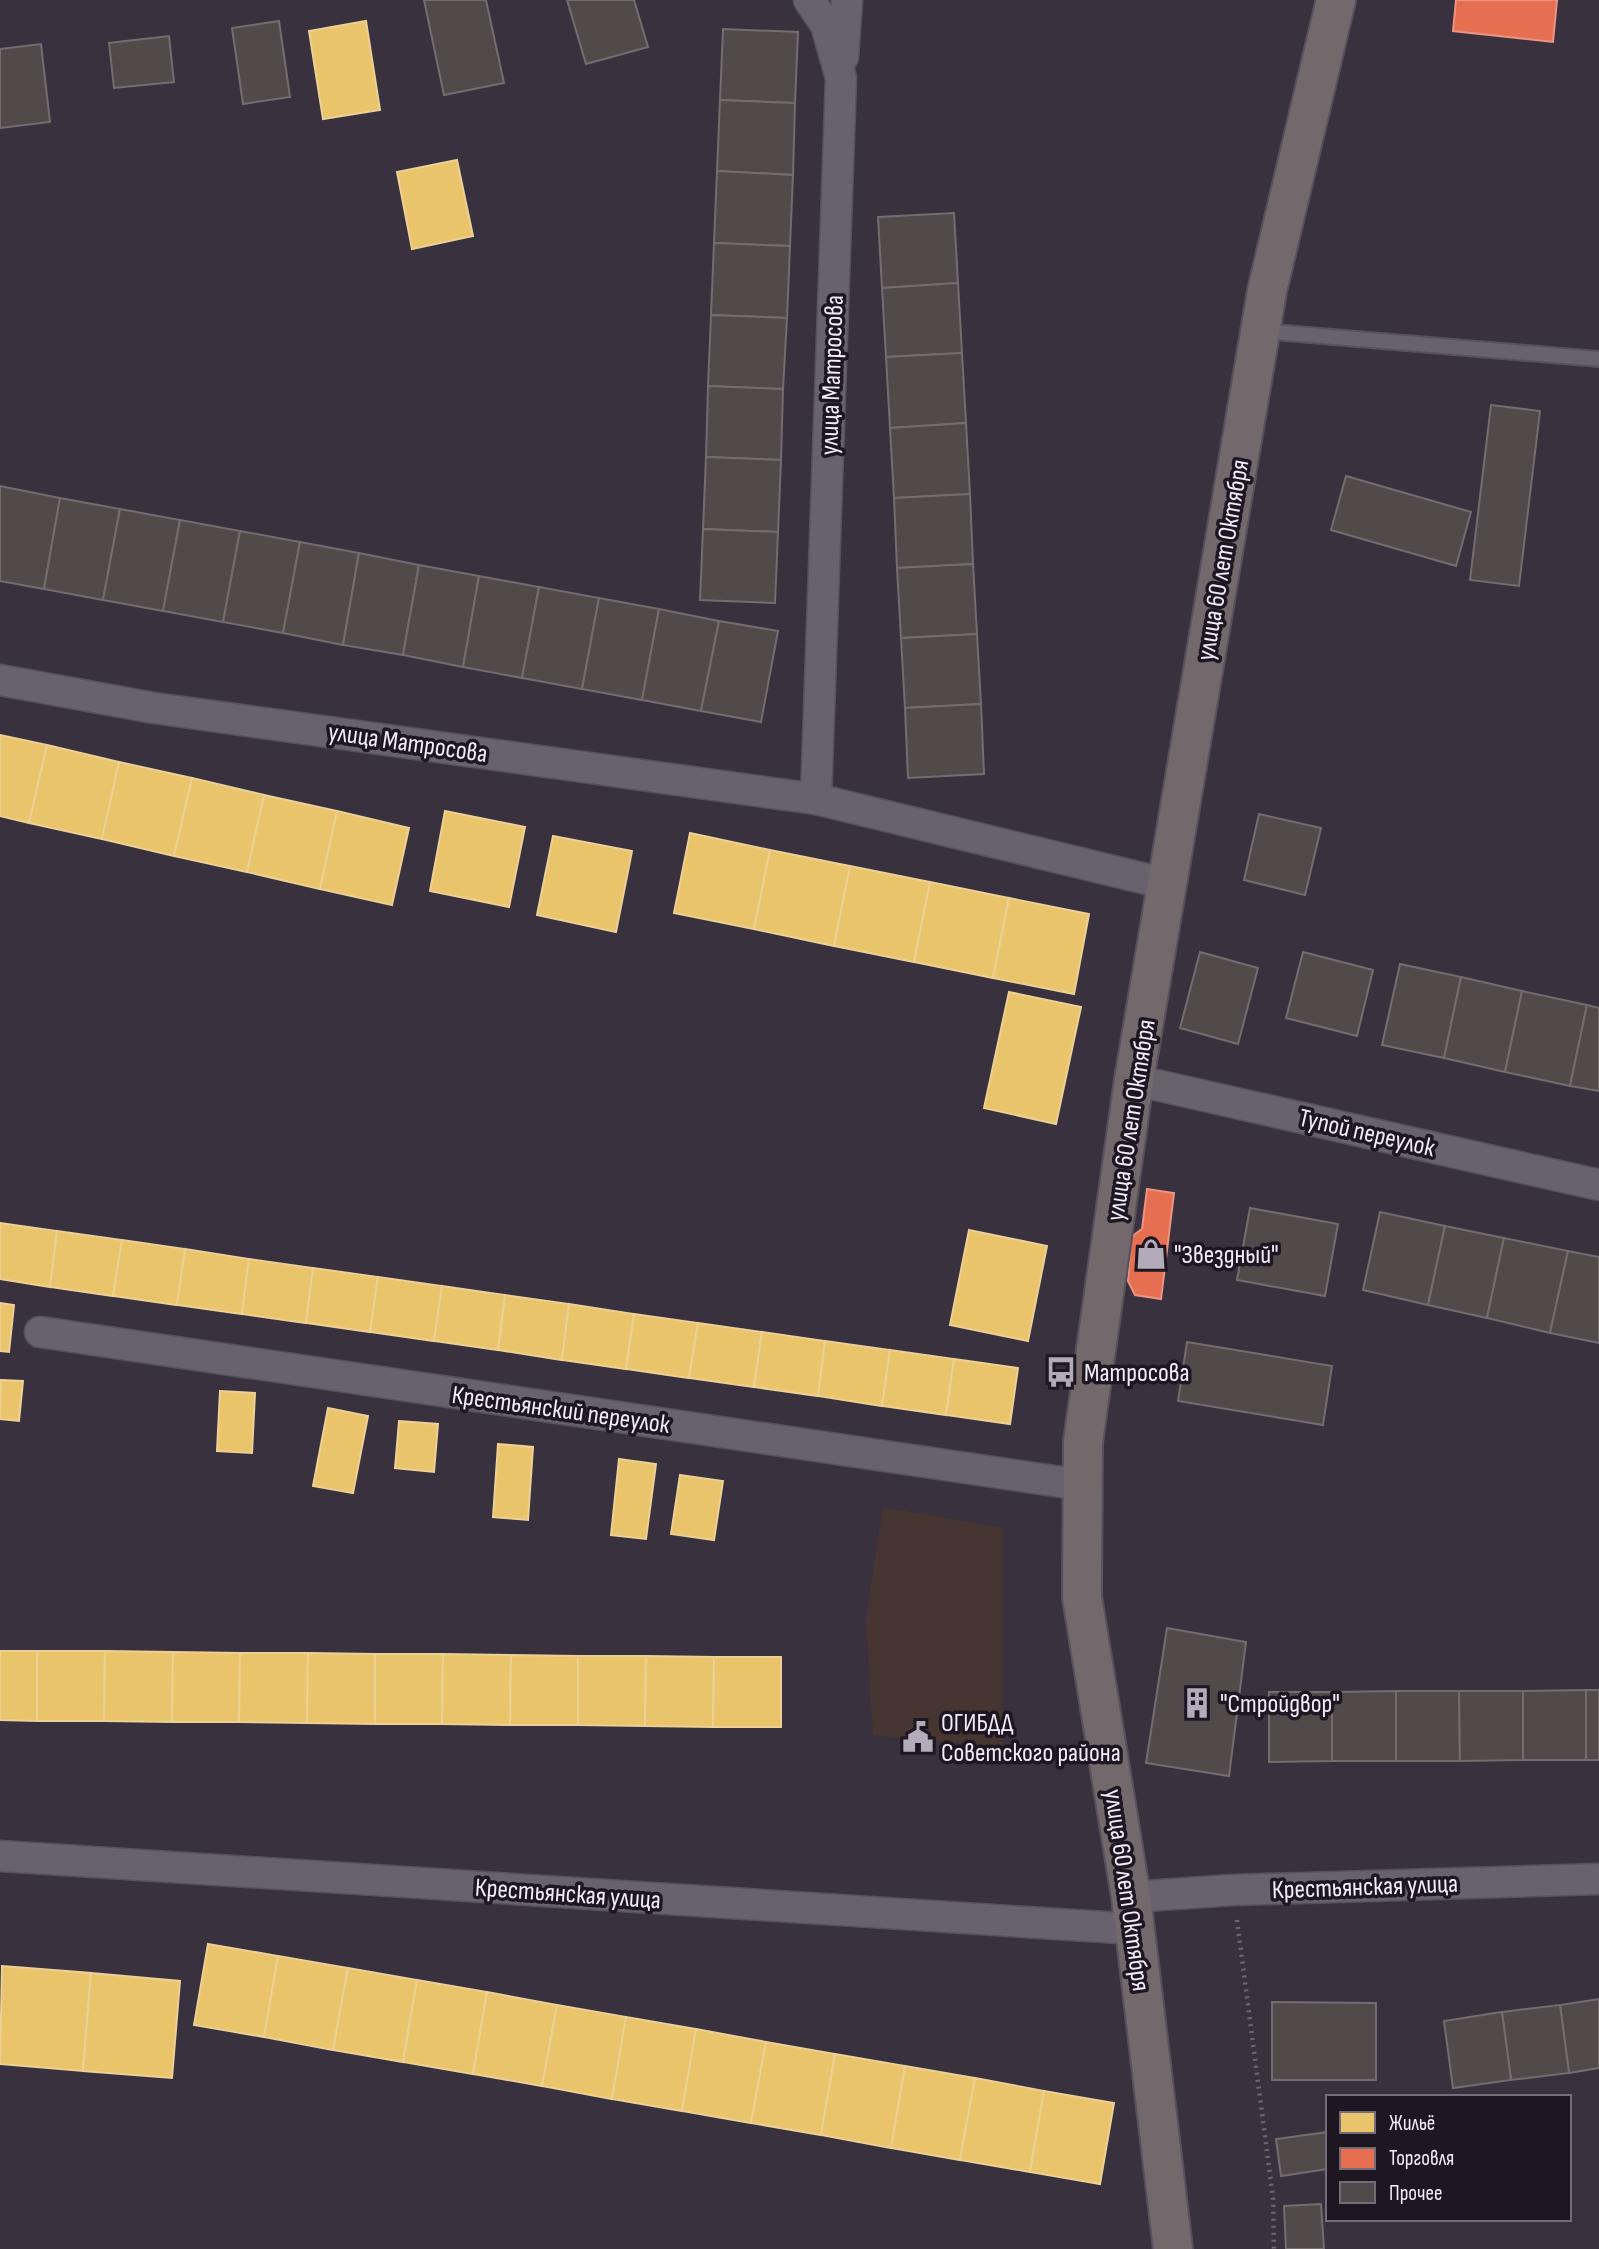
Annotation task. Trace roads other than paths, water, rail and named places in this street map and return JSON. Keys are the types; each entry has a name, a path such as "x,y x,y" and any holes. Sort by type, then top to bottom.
{"main road":[{"name":"улица 60 лет Октября","path":"1173,2249 1133,1913 1082,1597 1083,1442 1135,1080 1267,291 1336,0"}],"street":[{"name":"улица Матросова","path":"809,0 826,25 841,78 816,799"},
{"path":"841,78 847,0"},
{"name":"улица Матросова","path":"0,680 154,708 816,799 1167,884"},
{"name":"Тупой переулок","path":"1135,1080 1599,1185"},
{"name":"Крестьянский переулок","path":"40,1332 1082,1485"},
{"name":"Крестьянская улица","path":"0,1856 1133,1913 1233,1890 1599,1879"}],"lane":[{"path":"1260,331 1599,359"}],"place":[{"name":"\"Звездный\"","path":"1151,1254"},
{"name":"Матросова","path":"1061,1372"},
{"name":"\"Стройдвор\"","path":"1197,1703"},
{"name":"ОГИБДД Советского района","path":"918,1737"}]}
